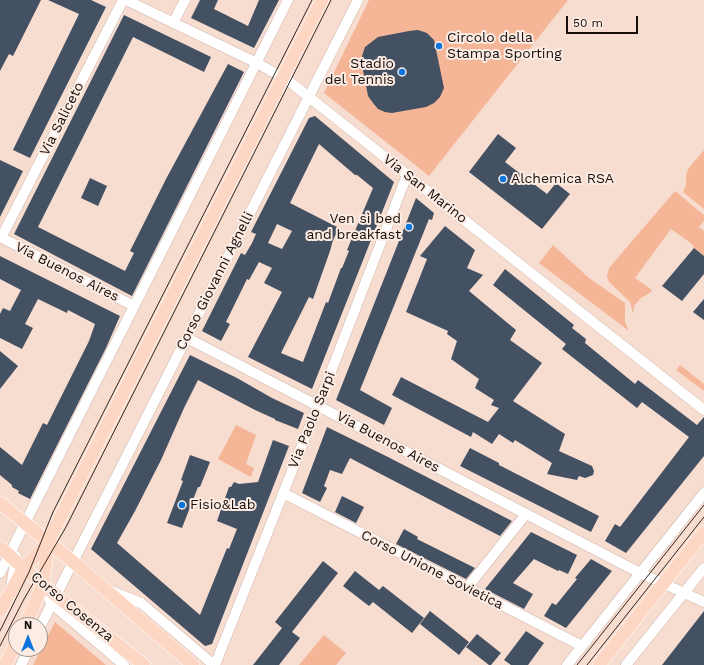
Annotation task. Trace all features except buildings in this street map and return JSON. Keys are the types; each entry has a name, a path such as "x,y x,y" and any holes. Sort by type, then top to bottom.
{"main road":[{"name":"Corso Giovanni Agnelli","path":"29,617 34,606 49,593 48,542 322,0"},
{"path":"0,504 73,562 193,665"},
{"path":"599,665 704,532"},
{"name":"Corso Giovanni Agnelli","path":"0,612 11,590 12,558 48,542"},
{"name":"Corso Cosenza","path":"12,558 49,593 144,665"}],"street":[{"name":"Via Saliceto","path":"1,238 122,0"},
{"name":"Via San Marino","path":"126,0 283,77 704,410"},
{"path":"173,23 184,0"},
{"name":"Corso Giovanni Agnelli","path":"0,573 12,558 24,523 288,0"},
{"name":"Corso Giovanni Agnelli","path":"43,617 49,593 73,562 358,0"},
{"name":"Via Paolo Sarpi","path":"214,665 318,406 407,175"},
{"name":"Via Buenos Aires","path":"1,238 134,306"},
{"name":"Via Buenos Aires","path":"187,338 640,573 704,602"},
{"name":"Corso Unione Sovietica","path":"283,493 582,646"},
{"path":"567,665 704,493"},
{"path":"467,588 526,514"},
{"path":"626,665 704,568"},
{"path":"104,589 141,603 214,665"},
{"name":"Corso Cosenza","path":"49,593 124,665"}],"shaded area":[{"name":"Circolo della Stampa Sporting","path":"369,0 568,0 429,176 324,93"},
{"path":"704,150 704,209 683,192 686,185 688,169"},
{"path":"675,191 704,215 704,221 699,227 704,231 704,256 694,248 692,244 671,229 635,278 652,290 650,293 641,298 634,306 633,314 630,302 609,282 607,277 609,268"},
{"path":"553,245 589,278 625,303 625,322 629,331 539,263"},
{"path":"680,365 704,384 704,391 676,370"},
{"path":"236,425 256,435 246,464 254,468 251,477 218,459"},
{"path":"55,622 106,665 33,665 37,657 48,657 48,636"},
{"path":"324,635 346,653 336,665 299,665"}],"tram line":[{"path":"0,631 29,572 53,512 312,0"},
{"path":"0,646 24,599 66,527 331,0"},
{"path":"577,665 704,505"},
{"path":"587,665 704,517"}],"place":[{"name":"Circolo della Stampa Sporting","path":"439,46"},
{"name":"Stadio del Tennis","path":"402,72"},
{"name":"Alchemica RSA","path":"503,179"},
{"name":"Ven sì bed and breakfast","path":"409,227"},
{"name":"Fisio&Lab","path":"182,505"}]}
